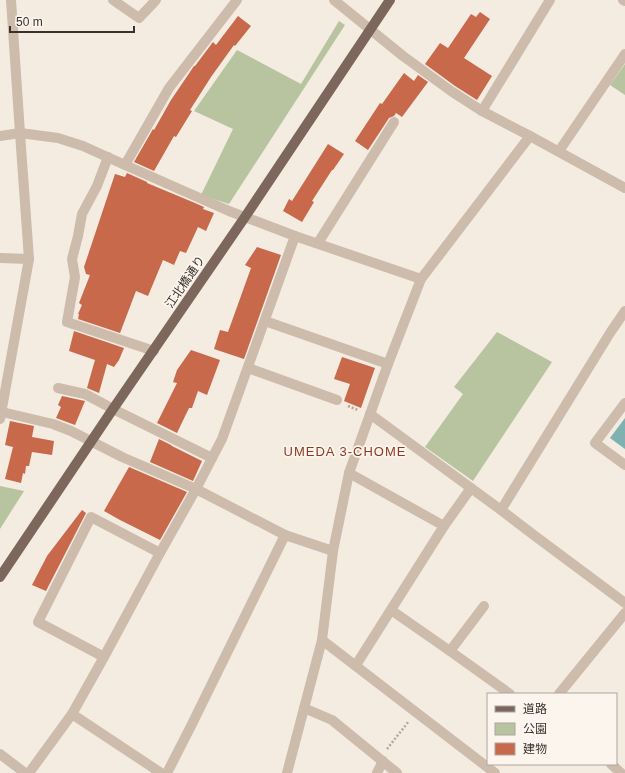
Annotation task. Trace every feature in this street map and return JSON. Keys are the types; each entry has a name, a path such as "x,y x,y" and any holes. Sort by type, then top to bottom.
{"main road":[{"name":"江北橋通り","path":"0,576 246,217 390,0"}],"street":[{"path":"11,0 29,259 1,416 52,424 92,441 122,457 196,489 285,535 333,551"},
{"path":"113,0 139,18 156,0"},
{"path":"125,165 169,88 237,0"},
{"path":"334,0 403,56 451,91 482,111 559,151 625,188"},
{"path":"482,111 550,0"},
{"path":"559,151 625,54"},
{"path":"318,243 394,122"},
{"path":"0,136 20,133 58,138 84,146 229,211 295,236 421,279"},
{"path":"288,773 322,640 333,551 349,473 388,364 421,279 530,136"},
{"path":"108,157 97,186 82,214 72,260 75,277 67,322 154,351"},
{"path":"29,773 72,714 222,439 295,236"},
{"path":"0,258 29,259"},
{"path":"501,510 625,311"},
{"path":"265,321 388,364"},
{"path":"248,368 337,400"},
{"path":"58,388 85,394 212,458"},
{"path":"625,403 595,443 625,465"},
{"path":"370,414 625,603"},
{"path":"349,473 444,526"},
{"path":"356,665 444,526 471,488"},
{"path":"104,657 38,622 91,517 160,553"},
{"path":"167,773 285,535"},
{"path":"450,651 484,606"},
{"path":"391,610 509,693"},
{"path":"560,693 625,613"},
{"path":"322,640 495,773"},
{"path":"304,708 332,720 397,773"},
{"path":"72,714 162,773"},
{"path":"0,754 25,773"},
{"path":"377,773 381,760"},
{"path":"612,765 621,773"}],"path":[{"path":"337,400 370,414"},
{"path":"381,760 416,712"}],"green space":[{"path":"339,21 345,25 229,204 201,195 233,129 194,111 237,50 301,84"},
{"path":"625,64 625,95 610,85"},
{"path":"497,332 552,362 473,481 425,447 463,394 454,387"},
{"path":"0,486 24,491 0,529"}],"water":[{"path":"625,418 625,449 610,438"}],"building":[{"path":"480,12 490,19 464,58 492,76 477,100 425,64 440,43 448,48 471,14 476,17"},
{"path":"238,16 251,26 235,46 234,45 211,77 190,110 192,111 176,137 174,136 154,171 134,162 171,100 194,66 213,42 216,45"},
{"path":"404,73 414,81 418,75 428,82 402,117 396,113 394,116 389,118 368,150 355,141 380,103 382,104"},
{"path":"328,144 344,154 312,201 314,202 302,222 283,211 289,199 292,201"},
{"path":"127,173 204,207 203,209 214,213 206,231 198,227 186,253 180,251 174,265 163,260 148,296 136,291 120,333 78,319 78,314 82,305 79,303 90,275 86,274 84,267 115,174 125,177"},
{"path":"257,247 281,255 244,359 214,349 220,330 228,332 251,268 245,265"},
{"path":"74,331 124,348 114,367 107,364 99,393 87,388 95,360 69,351"},
{"path":"191,350 220,360 207,395 198,391 192,408 189,408 177,433 157,423 177,383 173,382 177,370"},
{"path":"342,357 375,368 361,408 344,401 350,384 334,379"},
{"path":"62,396 85,401 75,425 56,418 61,407 58,405"},
{"path":"10,421 34,426 32,437 54,441 52,455 32,452 29,466 26,466 25,474 23,473 21,483 5,479 13,447 5,445"},
{"path":"159,439 202,461 193,481 150,462"},
{"path":"129,467 187,492 160,540 104,511"},
{"path":"82,510 86,513 46,591 32,585 47,556"}],"district":[{"name":"UMEDA 3-CHOME","path":"345,451"}]}
